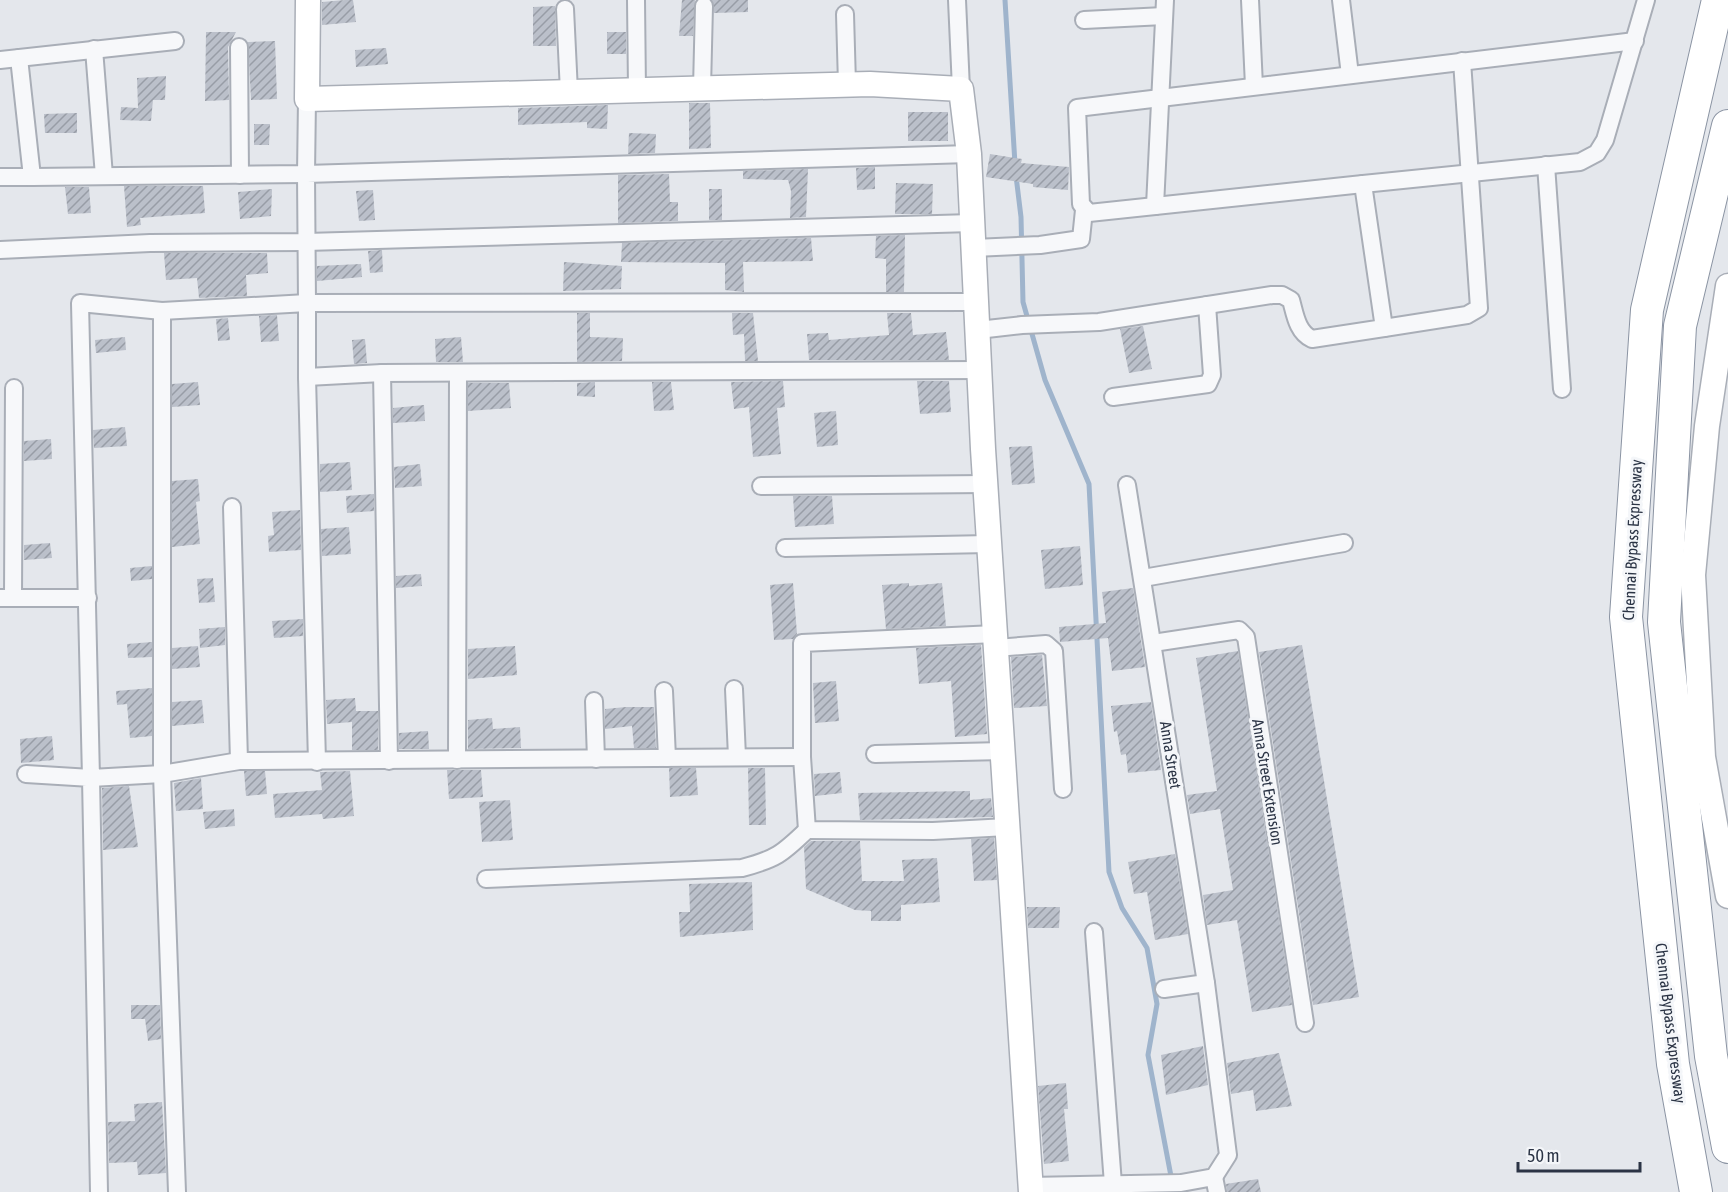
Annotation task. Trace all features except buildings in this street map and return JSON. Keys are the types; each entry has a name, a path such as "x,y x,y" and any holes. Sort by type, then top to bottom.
{"highway":[{"name":"Chennai Bypass Expressway","path":"1696,1192 1673,1064 1626,617 1647,310 1718,0"},
{"path":"1728,126 1680,326 1664,622 1711,1056 1728,1147"}],"street":[{"path":"308,0 307,377 317,762"},
{"path":"636,0 637,90"},
{"path":"957,0 962,89 969,154 986,484 1030,1189 1173,1183 1216,1184"},
{"path":"1250,0 1254,86"},
{"path":"1341,0 1350,75"},
{"path":"1084,210 1089,213 1580,162 1597,153 1605,140 1646,0"},
{"path":"702,88 704,6"},
{"path":"1084,20 1165,8 1155,206"},
{"path":"565,9 569,92"},
{"path":"845,14 847,84"},
{"path":"974,248 1040,245 1081,239 1084,210 1081,204 1077,108 1635,40"},
{"path":"0,60 175,41"},
{"path":"239,47 240,175"},
{"path":"94,49 104,176"},
{"path":"19,58 32,177"},
{"path":"978,330 1022,325 1099,322 1282,295 1291,300 1304,335 1312,339 1467,315 1479,308 1462,61"},
{"path":"307,99 847,84 962,89"},
{"path":"0,177 306,174 969,154"},
{"path":"1546,165 1562,389"},
{"path":"1364,184 1384,328"},
{"path":"0,250 150,243 306,242 972,223"},
{"path":"1728,286 1707,426 1693,575 1703,757 1728,896"},
{"path":"99,1192 80,303 162,311 307,303 977,302"},
{"path":"1113,397 1208,384 1212,375 1207,305"},
{"path":"162,311 162,774 177,1192"},
{"path":"307,377 382,373 980,370"},
{"path":"382,373 389,761"},
{"path":"458,373 458,760"},
{"path":"14,388 7,598 88,598"},
{"path":"761,486 986,484"},
{"name":"Anna Street","path":"1127,485 1206,983 1227,1155 1216,1184"},
{"path":"232,507 239,761"},
{"path":"1143,578 1344,543"},
{"path":"785,548 990,544"},
{"name":"Anna Street Extension","path":"1153,643 1239,630 1246,637 1305,1023"},
{"path":"807,830 802,757 802,643 996,641 1046,644 1054,651 1063,789"},
{"path":"734,689 737,757"},
{"path":"664,691 667,758"},
{"path":"594,701 596,759"},
{"path":"875,754 1003,751"},
{"path":"26,774 91,778 162,774 239,761 802,757"},
{"path":"486,879 742,868 783,854 807,830 933,831 1007,827"},
{"path":"1094,932 1113,1185"},
{"path":"1164,989 1206,983"}],"waterway":[{"path":"1005,0 1015,164"},
{"path":"1016,176 1021,217 1023,302 1045,380 1089,484 1109,872 1122,908 1147,948 1157,1004 1148,1055 1174,1192"}]}
